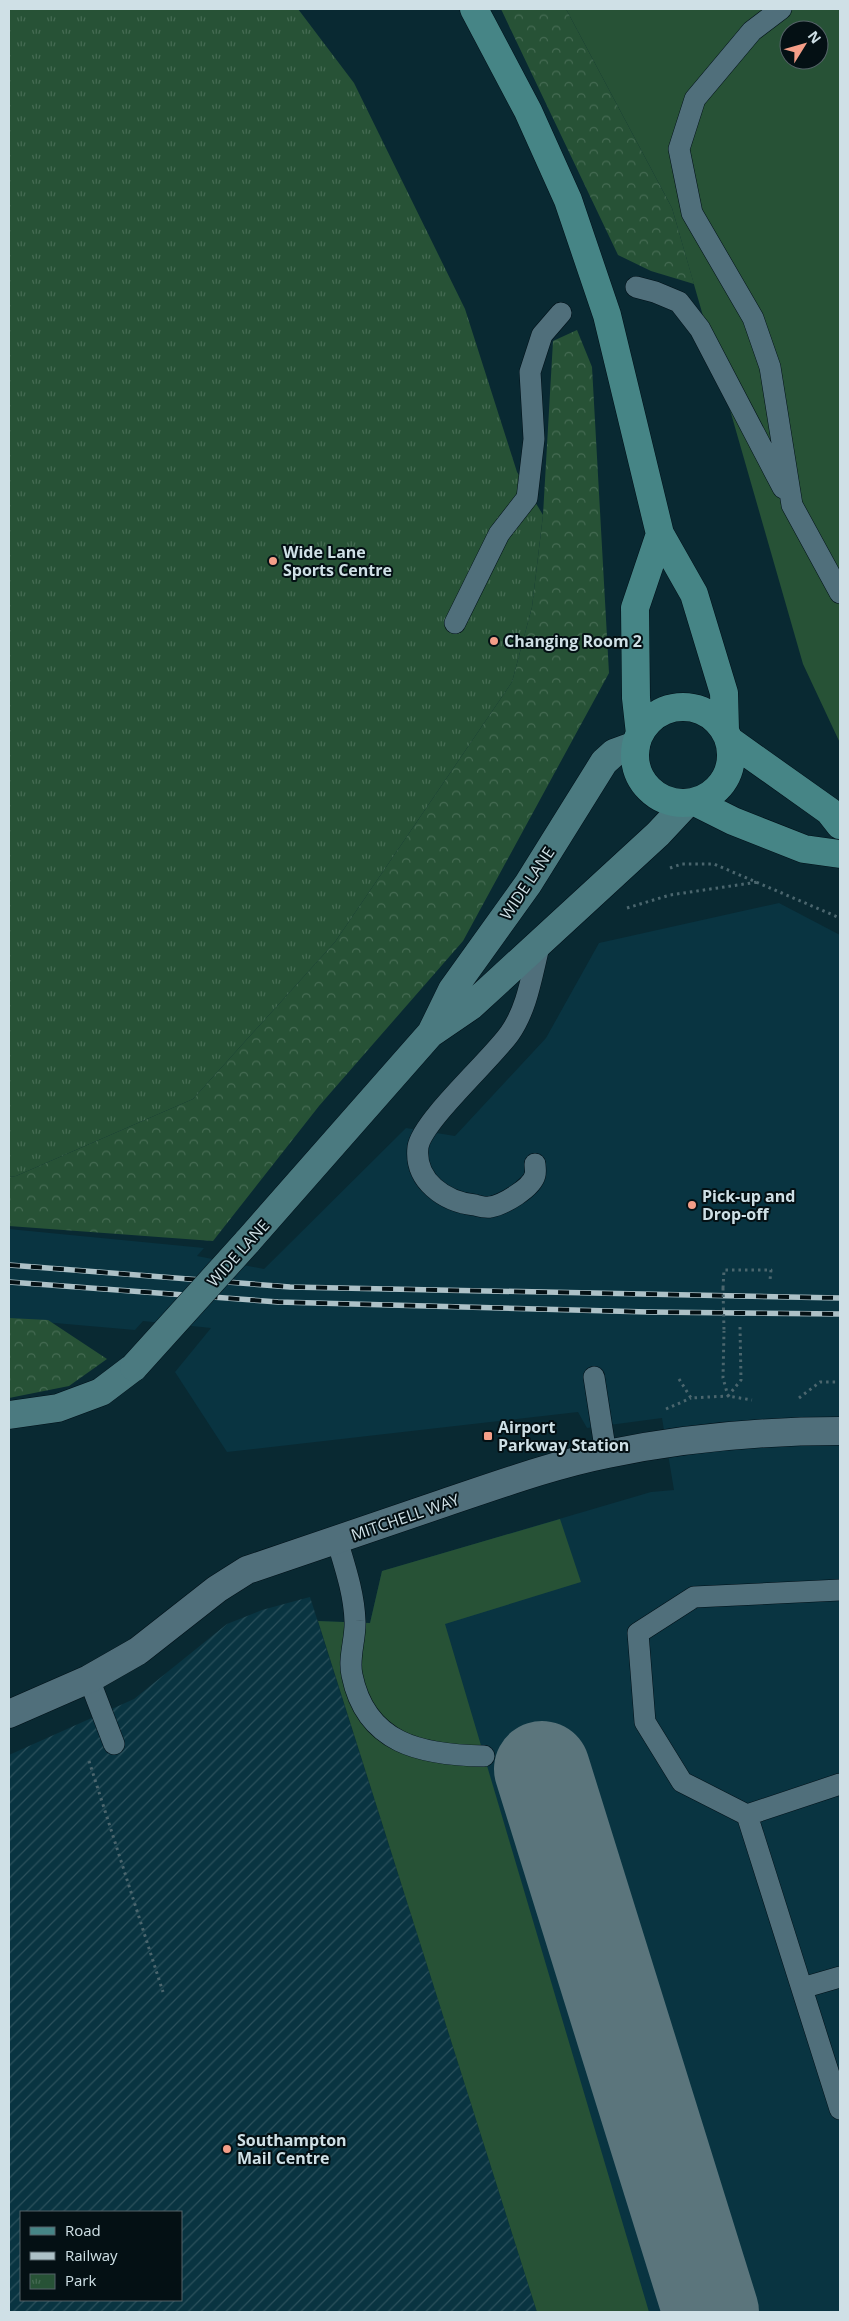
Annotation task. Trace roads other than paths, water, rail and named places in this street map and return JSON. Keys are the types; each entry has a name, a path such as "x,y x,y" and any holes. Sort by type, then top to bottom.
{"main road":[{"path":"474,9 528,111 568,200 607,315 660,534 694,594 724,693 727,735 731,756 729,771 715,790 691,802"},
{"path":"660,534 635,608 638,739 636,760 639,774 647,787 659,796 673,802 691,802 804,849 840,854"},
{"path":"638,739 654,717 674,708 689,707 703,711 715,719 727,735 829,811 840,825"}],"street":[{"name":"WIDE LANE","path":"430,1034 452,990 528,884 604,762 614,753 638,739"},
{"name":"WIDE LANE","path":"9,1415 58,1408 101,1392 134,1367 430,1034 471,1006 691,802"},
{"name":"MITCHELL WAY","path":"9,1714 89,1680 138,1651 217,1589 247,1570 541,1470 606,1454 671,1442 764,1432 840,1431"}],"lane":[{"path":"781,9 752,31 695,99 679,149 692,213 753,318 770,367 792,505"},
{"path":"636,287 679,302 700,329 840,593"},
{"path":"455,623 499,534 527,498 534,439 530,372 542,335 561,313"},
{"path":"535,1164 535,1176 524,1190 490,1207 470,1205 448,1198 430,1186 420,1169 418,1147 427,1127 510,1033 522,1014 540,943"},
{"path":"594,1377 606,1454"},
{"path":"337,1540 351,1587 355,1623 351,1673 362,1708 378,1729 421,1750 463,1756 484,1756"},
{"path":"840,1590 694,1596 638,1633 645,1722 682,1782 747,1815 840,1784"},
{"path":"89,1680 114,1744"},
{"path":"747,1815 840,2109"},
{"path":"802,1988 840,1977"}],"railway":[{"path":"9,1265 290,1287 840,1298"},
{"path":"9,1282 278,1302 648,1312 840,1314"}],"place":[{"name":"Wide Lane Sports Centre","path":"273,561"},
{"name":"Changing Room 2","path":"494,641"},
{"name":"Pick-up and Drop-off","path":"692,1205"},
{"name":"Airport Parkway Station","path":"488,1436"},
{"name":"Southampton Mail Centre","path":"227,2149"}]}
